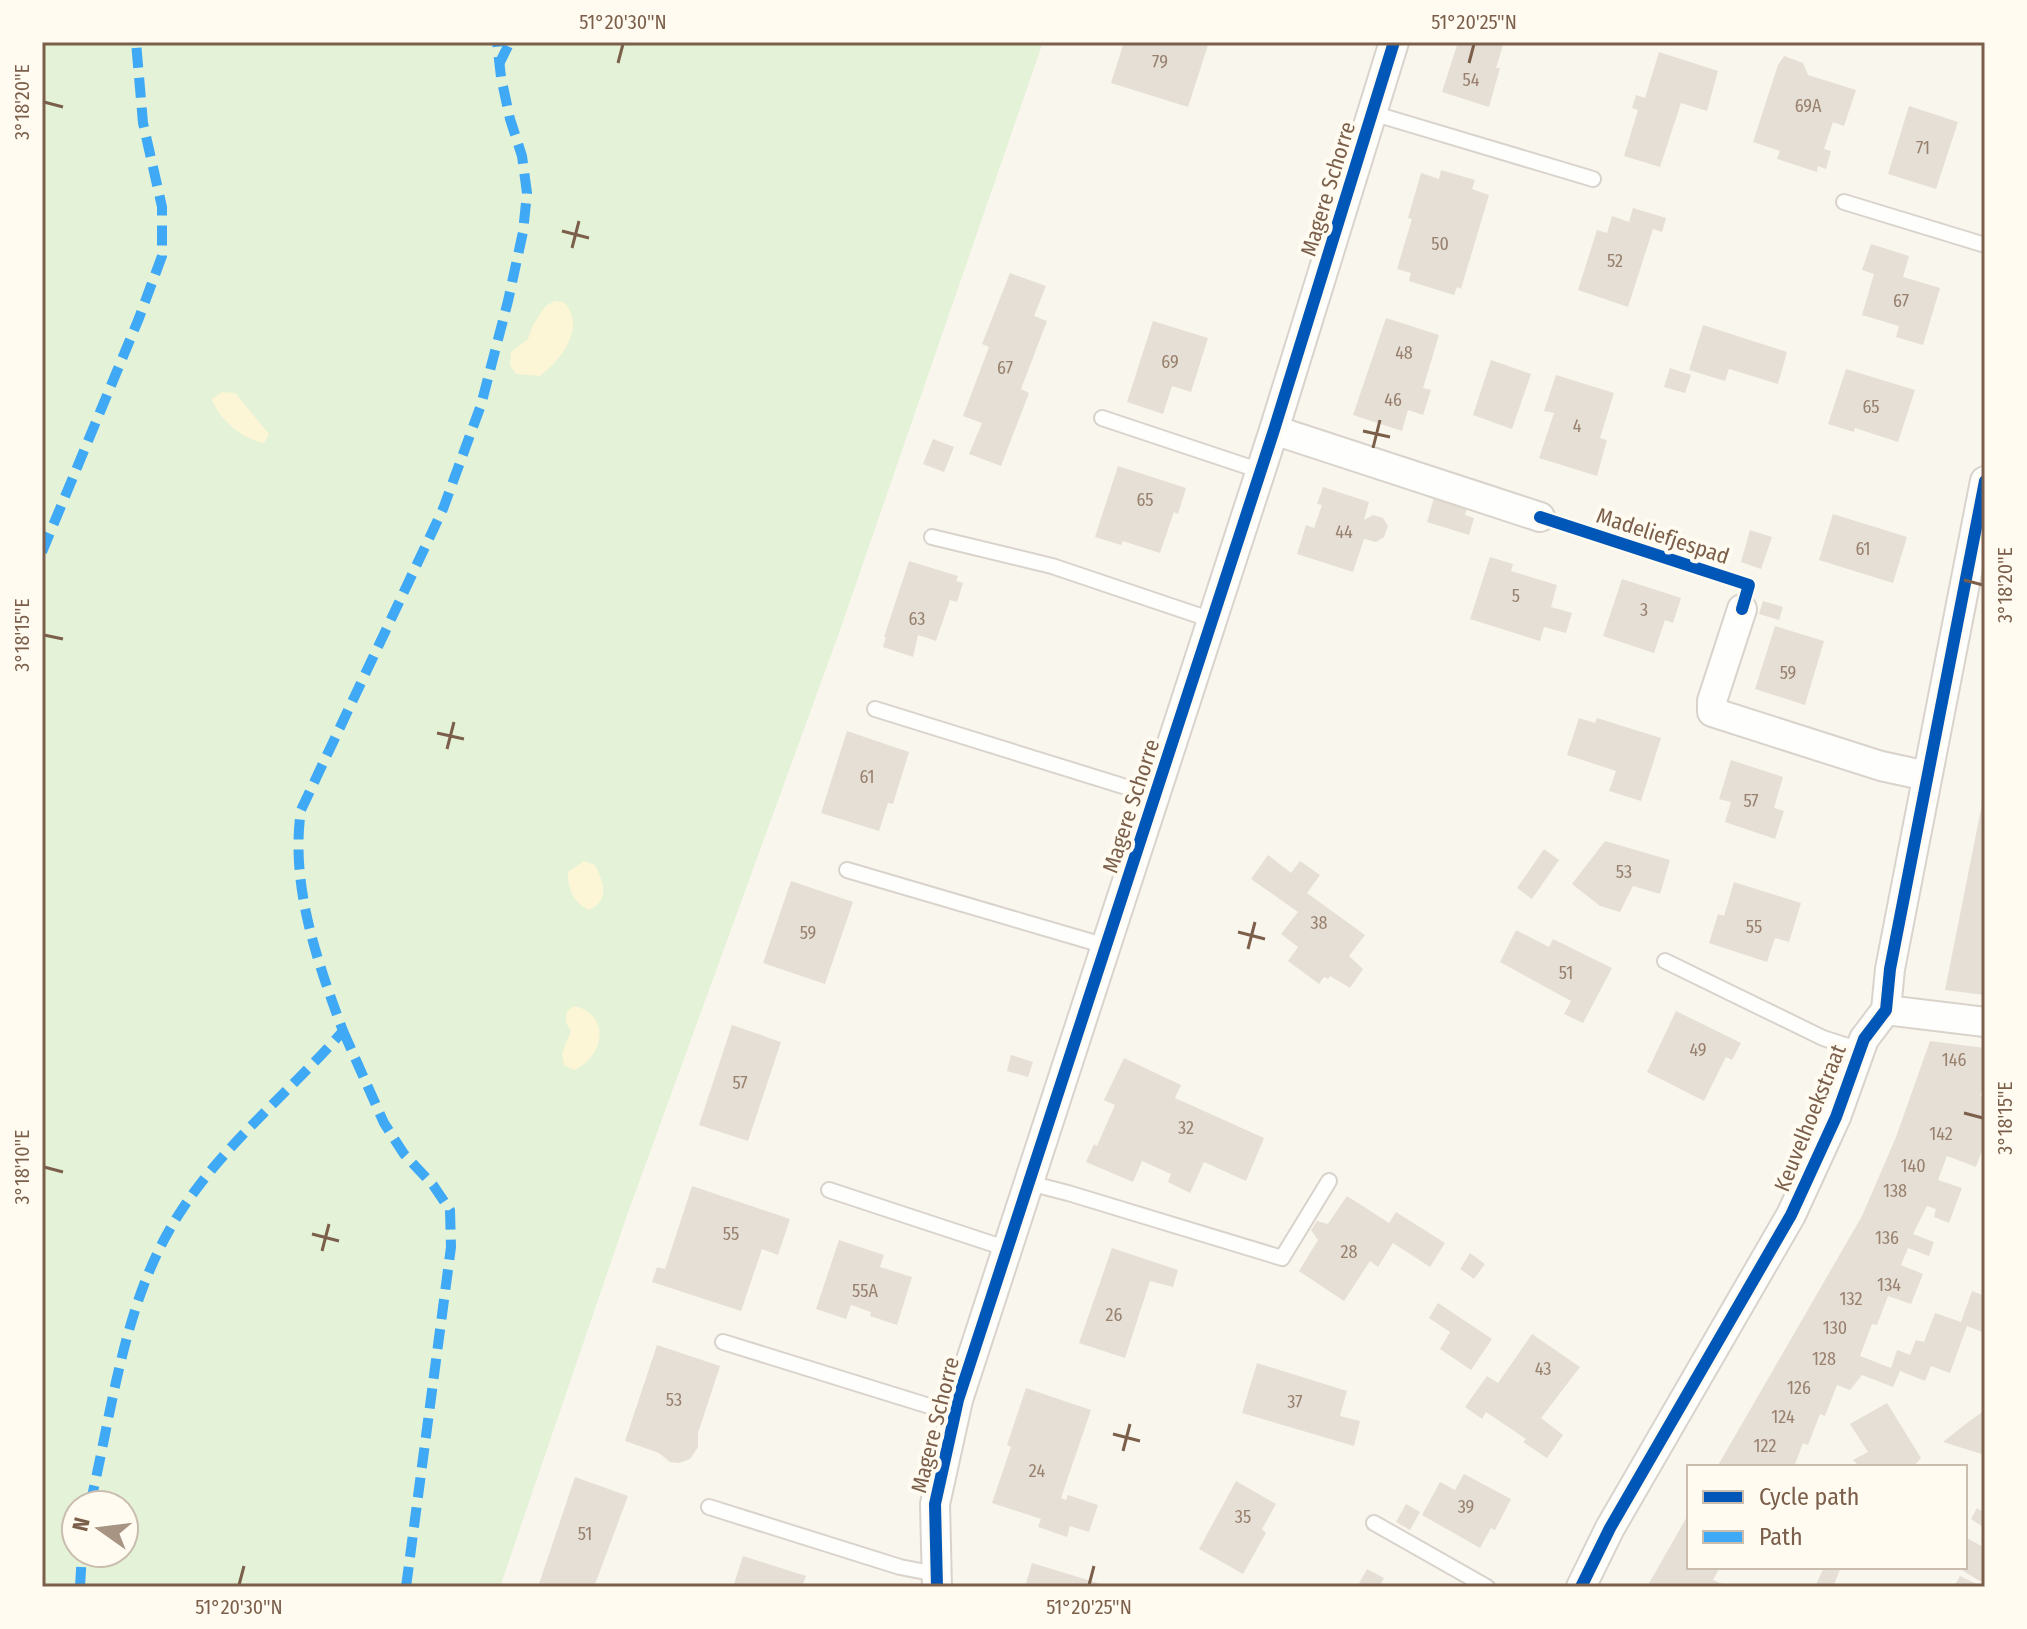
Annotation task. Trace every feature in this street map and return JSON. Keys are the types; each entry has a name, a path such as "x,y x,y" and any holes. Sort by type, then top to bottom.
{"street":[{"name":"Magere Schorre","path":"936,1581 935,1504 955,1414 1261,471 1394,42"},
{"path":"1274,430 1540,517"},
{"path":"1985,481 1890,969 1886,1010 1985,1022"},
{"path":"1742,609 1712,701 1712,712 1881,766 1927,776"},
{"name":"Keuvelhoekstraat","path":"1581,1587 1610,1528 1791,1215 1836,1117 1864,1039 1886,1010"}],"lane":[{"path":"1372,113 1593,179"},
{"path":"1844,202 1985,245"},
{"path":"1102,418 1261,471"},
{"path":"932,537 1052,566 1212,620"},
{"path":"875,709 1155,796"},
{"path":"847,870 1106,946"},
{"path":"1665,961 1823,1038 1860,1050"},
{"path":"1029,1183 1282,1258 1329,1181"},
{"path":"829,1190 1008,1249"},
{"path":"723,1342 955,1414"},
{"path":"709,1507 936,1581"},
{"path":"1374,1523 1487,1587"}],"green space":[{"path":"42,42 1043,42 839,633 626,1218 500,1587 42,1587"}],"sand":[{"path":"555,301 564,302 570,312 573,322 568,343 556,361 540,376 516,374 510,365 511,352 528,339 541,312"},
{"path":"222,392 235,393 269,434 264,443 240,433 220,414 212,399"},
{"path":"584,861 595,865 603,890 600,901 589,910 575,899 568,878 568,872"},
{"path":"574,1006 594,1018 600,1036 592,1056 574,1070 564,1065 562,1053 571,1031 566,1023 567,1011"}],"building":[{"path":"1124,42 1209,42 1188,107 1111,83"},
{"path":"1458,42 1504,42 1489,107 1442,92"},
{"path":"1659,52 1718,71 1707,111 1681,103 1660,167 1624,156 1638,110 1632,108 1636,95 1645,98"},
{"path":"1784,56 1803,63 1808,75 1856,90 1844,126 1833,122 1824,149 1831,151 1826,169 1818,166 1817,172 1777,159 1780,151 1753,142 1778,65"},
{"path":"1909,106 1958,122 1936,189 1888,174"},
{"path":"1441,170 1475,180 1472,189 1489,195 1461,289 1457,287 1454,295 1409,281 1411,273 1397,269 1412,219 1408,218 1421,173 1439,179"},
{"path":"1633,208 1666,218 1662,232 1653,229 1628,307 1578,290 1597,230 1607,233 1612,216 1629,222"},
{"path":"1871,244 1909,256 1903,277 1940,288 1923,345 1896,337 1899,326 1862,315 1874,274 1862,270"},
{"path":"1010,273 1046,286 1034,316 1047,321 1021,389 1029,393 1001,466 969,454 982,423 963,416 989,347 982,344"},
{"path":"1386,318 1439,335 1423,388 1431,390 1423,415 1408,410 1402,431 1353,415"},
{"path":"1153,321 1208,338 1191,392 1172,386 1163,414 1127,402"},
{"path":"1703,325 1787,352 1778,384 1729,369 1725,381 1689,370"},
{"path":"1491,360 1531,374 1512,429 1473,415"},
{"path":"1670,368 1691,375 1685,393 1664,387"},
{"path":"1846,369 1915,390 1898,442 1855,428 1854,432 1828,424"},
{"path":"1556,375 1614,393 1600,438 1607,440 1597,476 1539,458 1554,413 1544,411"},
{"path":"933,439 954,447 944,472 923,464"},
{"path":"1118,466 1186,488 1160,553 1123,541 1121,545 1095,537"},
{"path":"1323,487 1369,502 1364,520 1373,515 1383,518 1388,526 1384,537 1376,542 1364,539 1353,572 1297,554 1306,525 1314,528 1322,505 1317,504"},
{"path":"1434,498 1467,508 1465,515 1474,518 1469,535 1427,522"},
{"path":"1833,514 1907,537 1893,583 1819,560"},
{"path":"1750,530 1772,537 1761,569 1741,562"},
{"path":"1490,557 1513,564 1511,571 1557,585 1551,607 1572,613 1566,633 1544,627 1540,641 1470,619"},
{"path":"909,561 958,576 956,581 963,583 957,602 950,600 936,641 918,635 913,657 883,647"},
{"path":"1622,579 1681,598 1673,623 1665,620 1654,653 1603,636"},
{"path":"1763,601 1783,607 1779,620 1759,614"},
{"path":"1775,626 1824,641 1805,705 1755,689"},
{"path":"1579,718 1595,723 1597,718 1661,738 1641,801 1609,791 1616,771 1567,755"},
{"path":"847,731 909,752 893,804 888,803 879,831 821,813"},
{"path":"1731,760 1783,777 1774,808 1784,811 1775,839 1725,822 1731,802 1719,799"},
{"path":"1985,794 1985,995 1945,990"},
{"path":"1605,841 1670,860 1660,894 1633,886 1620,912 1600,906 1572,884"},
{"path":"1544,849 1559,860 1532,899 1517,888"},
{"path":"1268,855 1291,873 1300,861 1320,875 1307,893 1365,935 1349,956 1363,969 1350,988 1330,976 1328,979 1324,977 1319,984 1288,961 1298,947 1281,934 1298,912 1251,879"},
{"path":"791,881 853,902 825,984 763,963"},
{"path":"1734,882 1801,903 1789,942 1775,938 1767,962 1709,943 1718,914 1724,916"},
{"path":"1516,930 1549,947 1553,939 1612,968 1583,1023 1564,1014 1571,1001 1500,962"},
{"path":"1676,1011 1741,1043 1732,1060 1726,1057 1704,1101 1647,1072"},
{"path":"732,1025 781,1042 748,1141 699,1125"},
{"path":"1930,1041 1985,1048 1985,1081 1980,1096 1985,1097 1985,1142 1976,1167 1947,1156 1938,1180 1962,1188 1949,1223 1934,1217 1936,1209 1927,1206 1913,1234 1934,1242 1929,1256 1908,1248 1901,1265 1923,1274 1911,1304 1888,1296 1877,1325 1872,1324 1860,1356 1891,1368 1897,1350 1910,1355 1916,1340 1924,1342 1935,1313 1961,1322 1972,1291 1985,1296 1985,1333 1967,1326 1950,1373 1931,1366 1925,1381 1900,1371 1893,1387 1862,1375 1850,1390 1837,1385 1825,1416 1820,1414 1808,1445 1803,1443 1795,1465 1718,1465 1862,1216 1896,1137"},
{"path":"1011,1055 1033,1062 1028,1077 1007,1071"},
{"path":"1124,1058 1181,1085 1175,1098 1264,1138 1246,1181 1204,1162 1190,1193 1168,1182 1171,1174 1142,1161 1133,1182 1086,1162 1094,1144 1097,1146 1115,1105 1104,1100"},
{"path":"692,1186 790,1219 778,1255 762,1249 741,1311 652,1282 657,1267 665,1269"},
{"path":"1347,1196 1389,1223 1396,1212 1445,1243 1430,1267 1393,1243 1378,1267 1370,1261 1344,1301 1299,1271 1318,1240 1311,1230 1317,1221 1328,1224"},
{"path":"839,1240 884,1255 880,1267 912,1277 897,1325 870,1316 871,1312 851,1305 846,1319 816,1309"},
{"path":"1112,1248 1178,1270 1173,1287 1150,1281 1125,1358 1079,1343"},
{"path":"1470,1253 1485,1264 1474,1279 1460,1269"},
{"path":"1438,1303 1492,1339 1471,1370 1440,1349 1450,1332 1429,1318"},
{"path":"1532,1334 1580,1367 1541,1418 1563,1435 1547,1458 1523,1442 1526,1439 1486,1412 1482,1419 1465,1407 1487,1376 1498,1383"},
{"path":"657,1345 720,1366 698,1433 698,1447 690,1459 679,1463 670,1462 659,1453 625,1441"},
{"path":"1257,1363 1347,1391 1340,1416 1360,1421 1354,1446 1242,1413"},
{"path":"1026,1388 1091,1410 1061,1498 1066,1500 1068,1495 1098,1505 1089,1532 1070,1526 1067,1537 1038,1527 1041,1519 992,1503"},
{"path":"1887,1403 1921,1458 1915,1465 1858,1465 1853,1460 1868,1452 1850,1424"},
{"path":"1985,1410 1985,1455 1943,1442 1967,1423"},
{"path":"1464,1474 1511,1499 1495,1530 1491,1528 1480,1548 1422,1515 1440,1482 1455,1490"},
{"path":"575,1477 628,1496 594,1587 547,1587 539,1584"},
{"path":"1236,1481 1276,1504 1262,1529 1266,1533 1243,1574 1199,1549"},
{"path":"1406,1504 1420,1512 1410,1530 1396,1522"},
{"path":"1977,1508 1985,1513 1985,1528 1971,1519"},
{"path":"1687,1517 1687,1569 1719,1569 1713,1580 1730,1587 1647,1587"},
{"path":"1967,1538 1985,1548 1985,1584 1963,1571 1967,1569"},
{"path":"743,1556 806,1576 802,1587 733,1587"},
{"path":"1032,1563 1101,1584 1100,1587 1025,1587"},
{"path":"1367,1569 1384,1578 1379,1587 1357,1587"},
{"path":"1823,1569 1840,1569 1833,1587 1815,1587"},
{"path":"1960,1576 1983,1587 1954,1587"}],"marked path":[{"path":"42,552 162,256 162,207 143,123 136,42"},
{"path":"93,1489 133,1316 162,1244 181,1211 217,1163 343,1031 308,922 299,866 301,810 443,509 481,405 508,301 523,232 527,193 522,156 501,77 497,42"},
{"path":"499,64 510,42"},
{"path":"343,1031 384,1123 404,1154 433,1185 450,1210 451,1247 406,1587"},
{"path":"80,1587 81,1569"}],"cycle path":[{"path":"937,1587 935,1504 958,1400 1274,430 1394,42"},
{"path":"1581,1587 1610,1528 1791,1215 1836,1117 1864,1039 1886,1010 1890,969 1985,481"},
{"name":"Madeliefjespad","path":"1540,517 1749,585 1742,609"}]}
